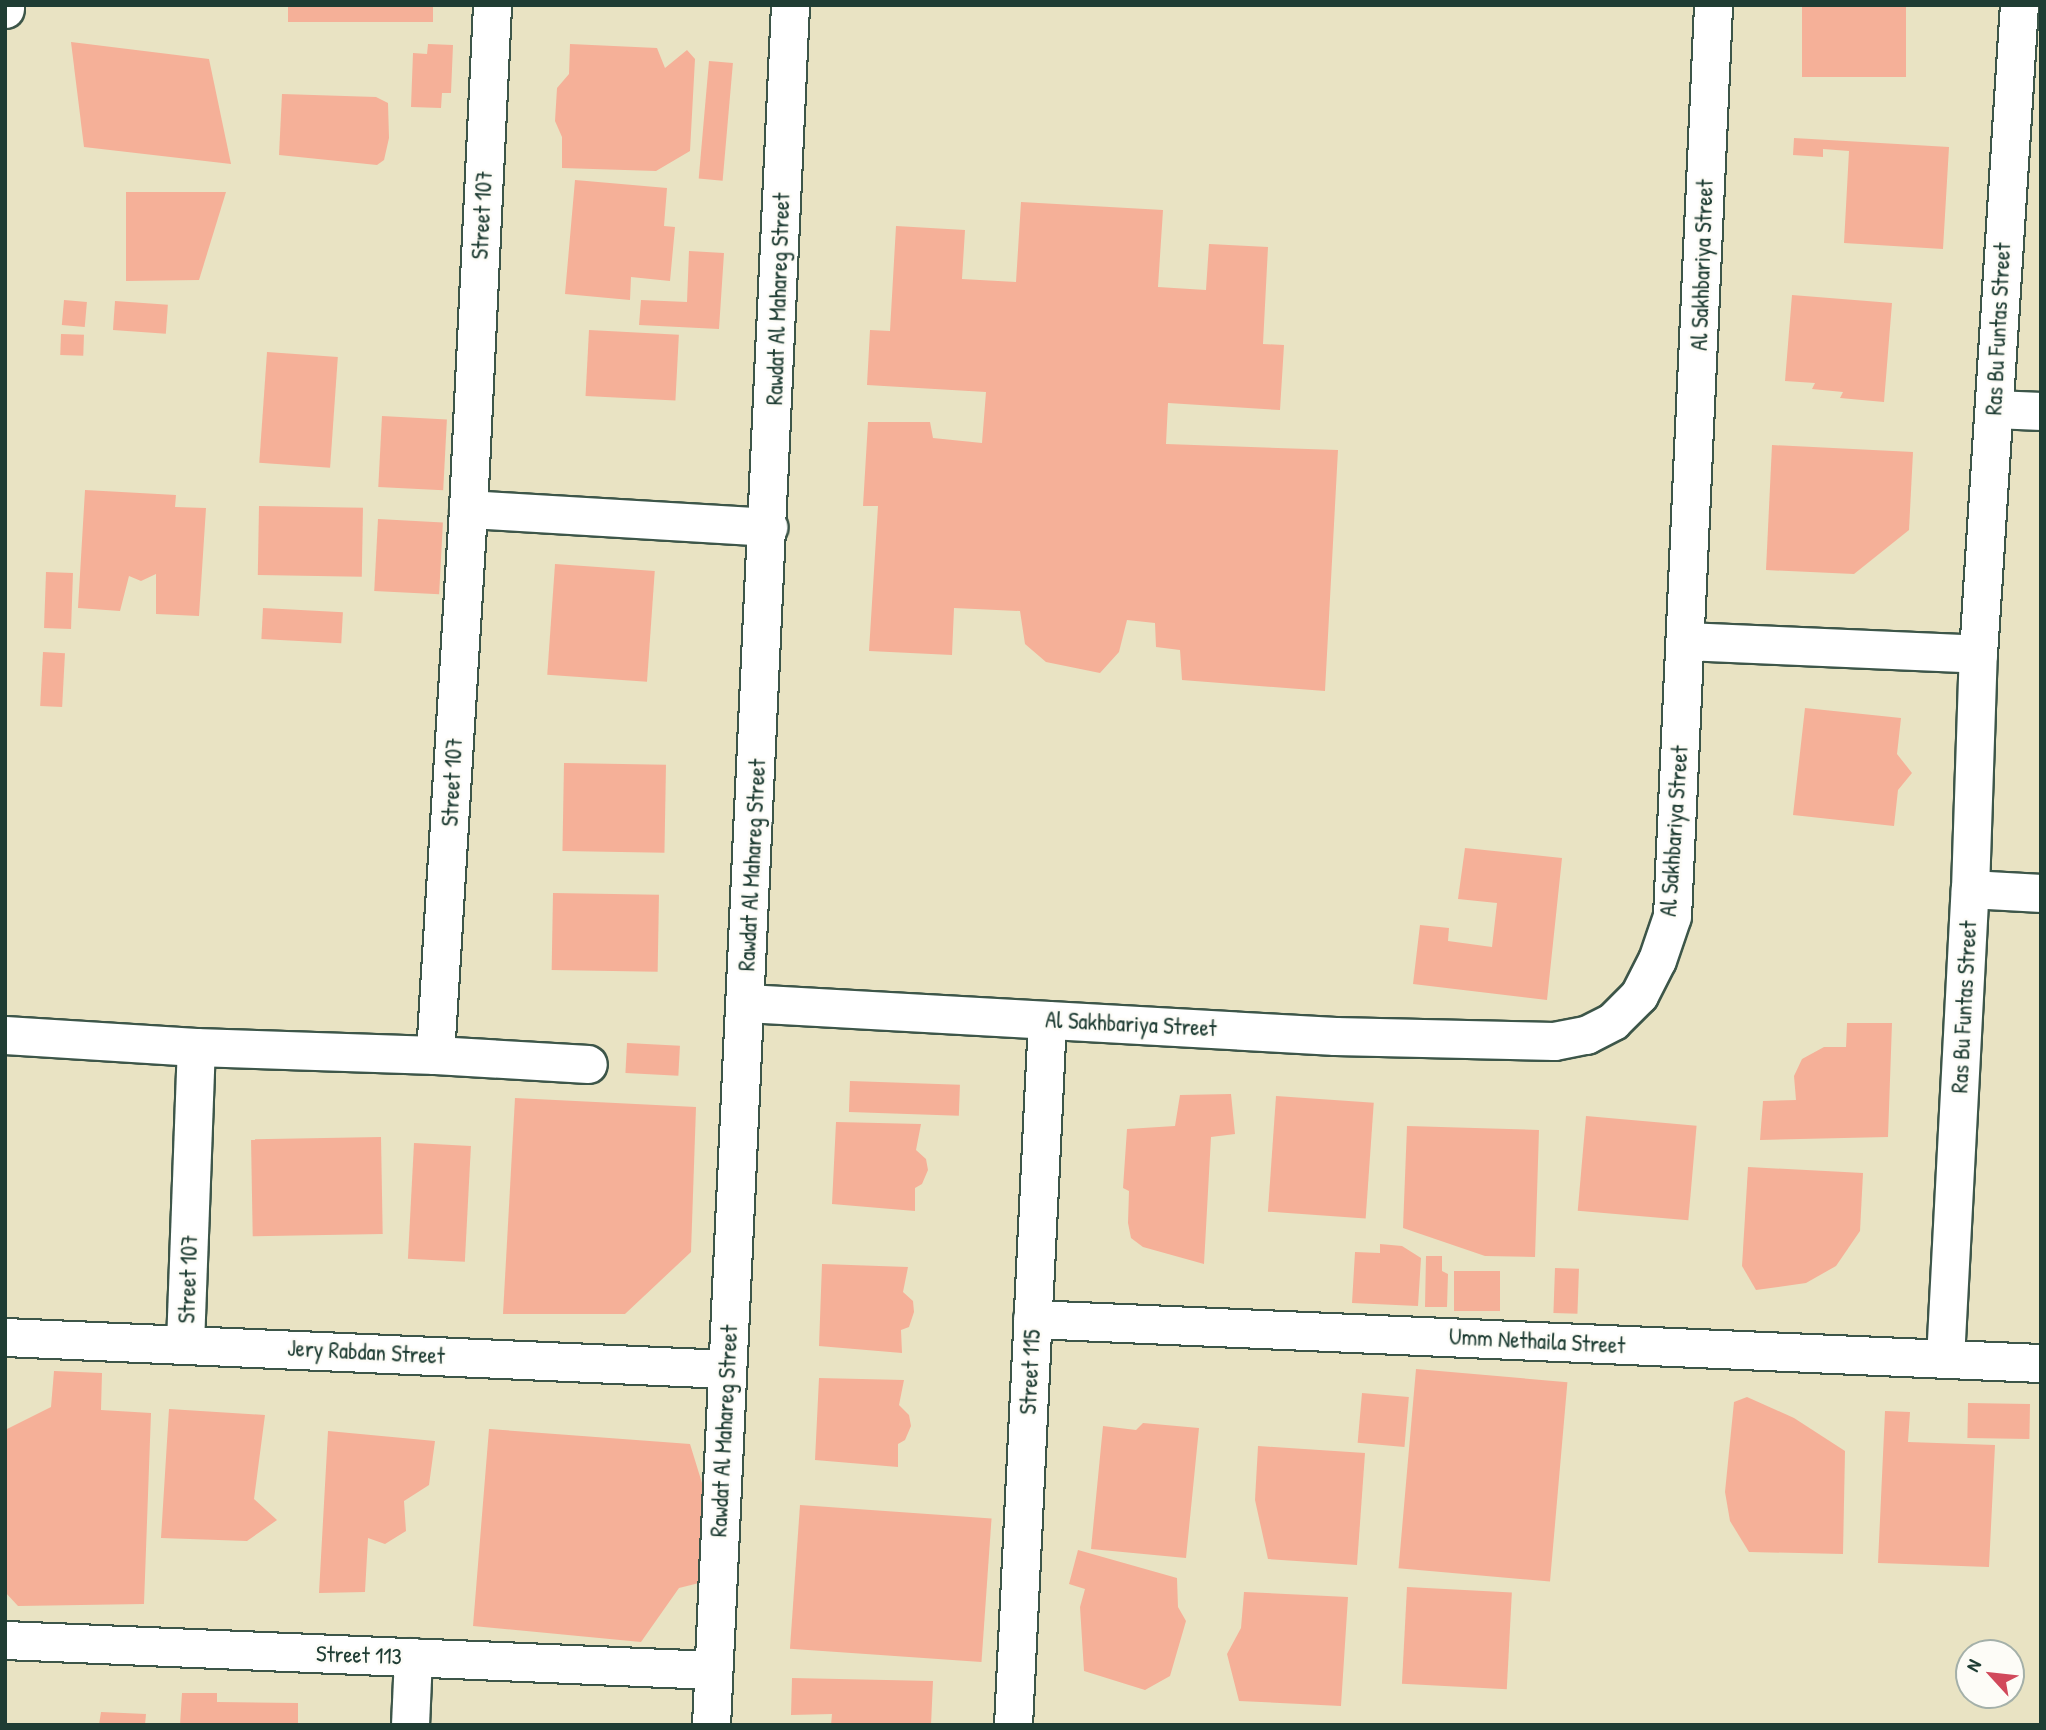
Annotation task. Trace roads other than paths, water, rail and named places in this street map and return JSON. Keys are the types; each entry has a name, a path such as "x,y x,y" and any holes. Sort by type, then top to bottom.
{"street":[{"name":"Street 107","path":"435,1055 468,509 492,5"},
{"name":"Rawdat Al Mahareg Street","path":"710,1725 746,1003 790,5"},
{"name":"Al Sakhbariya Street","path":"746,1003 1335,1036 1554,1041 1586,1035 1613,1021 1639,995 1657,960 1672,916 1713,5"},
{"name":"Ras Bu Funtas Street","path":"1945,1359 1970,889 1978,654 2019,5"},
{"path":"1994,409 2041,411"},
{"path":"468,509 768,527"},
{"path":"1686,640 1978,654"},
{"path":"1970,889 2041,893"},
{"name":"Street 115","path":"1013,1725 1047,1020"},
{"path":"5,1035 196,1047 435,1055 588,1064"},
{"name":"Street 107","path":"185,1344 196,1047"},
{"name":"Umm Nethaila Street","path":"1032,1319 2041,1363"},
{"name":"Jery Rabdan Street","path":"5,1337 727,1369"},
{"name":"Street 113","path":"5,1640 713,1670"},
{"path":"410,1725 413,1657"}]}
